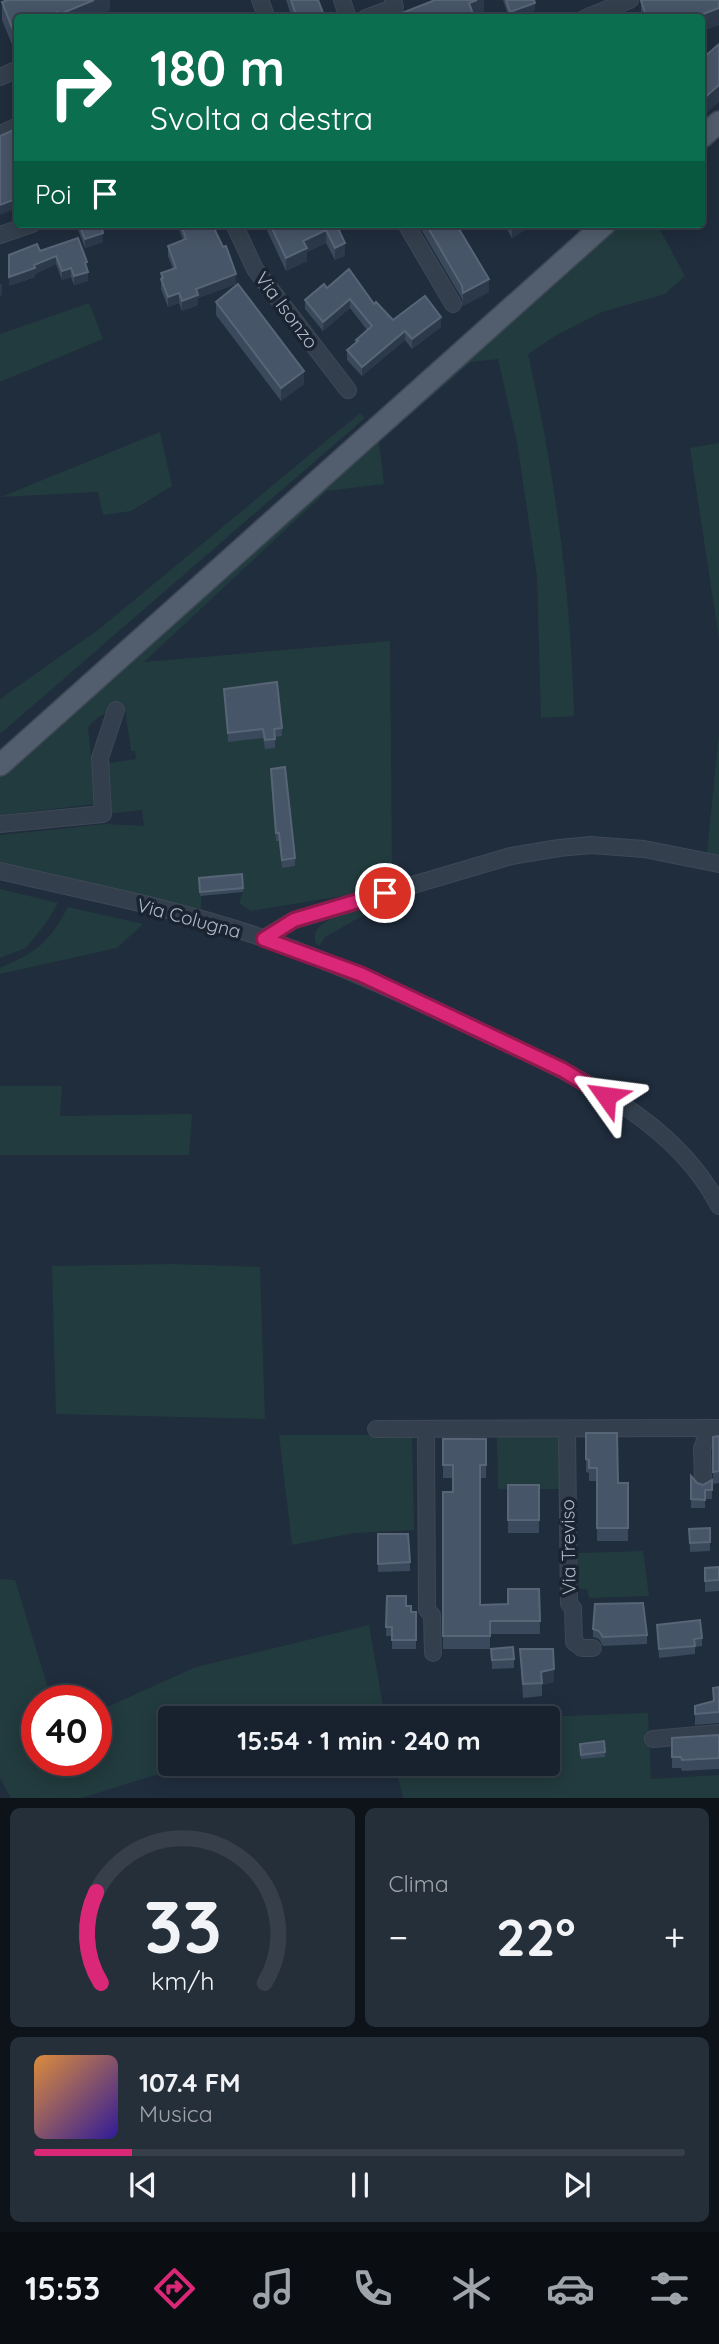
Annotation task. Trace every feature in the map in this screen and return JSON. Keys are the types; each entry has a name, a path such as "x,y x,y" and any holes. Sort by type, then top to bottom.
{"main road":[{"path":"705,134 719,122"},
{"path":"0,765 601,228"}],"street":[{"path":"377,14 395,7 393,0"},
{"path":"595,14 630,0"},
{"path":"0,235 20,228"},
{"name":"Via Isonzo","path":"236,228 255,269 348,390"},
{"path":"409,228 453,304"},
{"path":"0,824 103,814 100,758 116,710"},
{"path":"264,939 294,920 512,856 559,848 591,845 644,849 719,864"},
{"name":"Via Colugna","path":"0,871 108,896 264,939 360,974 563,1070 627,1109 656,1129 681,1153 703,1179 719,1206"},
{"path":"376,1429 712,1428 702,1448 703,1483"},
{"name":"Via Treviso","path":"567,1429 569,1604 573,1608 574,1642 582,1648 593,1648"},
{"path":"426,1430 427,1610 432,1615 433,1653"},
{"path":"653,1739 719,1732"}],"green space":[{"path":"610,228 659,228 685,276 665,294 602,312 555,336 528,354 560,534 574,716 541,718 537,577 517,442 498,359 471,362 379,442 384,484 327,491 144,662 390,641 392,864 386,879 384,867 369,868 366,892 251,911 239,903 243,892 201,896 201,909 0,864 0,835 106,824 144,826 142,810 109,814 104,764 136,759 135,751 131,751 125,709 105,714 88,728 96,804 0,815 0,771"},
{"path":"89,303 103,339 0,382 0,334"},
{"path":"360,413 365,418 0,734 0,700 98,630"},
{"path":"160,432 172,486 131,511 103,515 98,492 1,497"},
{"path":"719,443 719,639 690,448"},
{"path":"719,732 719,855 707,853"},
{"path":"0,889 58,903 26,948 0,958"},
{"path":"389,901 325,937 319,946 315,942 315,933 328,920 348,911"},
{"path":"68,907 143,924 117,948 0,974 0,968 24,957 41,945"},
{"path":"0,1086 62,1086 60,1116 192,1114 189,1155 0,1155"},
{"path":"173,1264 260,1267 265,1419 56,1414 52,1266"},
{"path":"279,1435 412,1435 414,1530 354,1533 292,1545"},
{"path":"560,1435 561,1489 498,1489 497,1436"},
{"path":"643,1551 649,1596 589,1598 587,1589 579,1589 578,1553"},
{"path":"0,1579 15,1580 47,1685 21,1685 21,1776 112,1776 112,1705 196,1667 369,1625 383,1706 158,1706 158,1774 81,1798 11,1798 0,1778"},
{"path":"648,1713 651,1779 719,1775 719,1798 403,1798 398,1776 560,1776 560,1716"}],"building":[{"path":"94,0 60,14 14,14 13,30 2,2"},
{"path":"291,0 318,0 323,14 296,14"},
{"path":"435,0 477,0 469,3 473,14 400,14"},
{"path":"506,0 534,0 535,3 510,12"},
{"path":"719,0 719,8 703,14 646,14 641,1"},
{"path":"719,44 719,85 705,97 705,56"},
{"path":"14,130 14,200 0,205 0,136"},
{"path":"81,228 102,228 103,233 85,239"},
{"path":"182,228 214,228 223,247 226,246 236,274 196,289 198,295 182,301 179,293 168,297 161,273 176,268 168,246 186,239"},
{"path":"272,228 338,228 345,243 335,248 326,230 303,241 307,248 286,258"},
{"path":"428,228 458,228 489,279 463,293 462,286"},
{"path":"78,238 88,272 74,276 71,268 62,271 56,256 34,265 35,268 9,277 9,255 37,244 40,251"},
{"path":"349,269 374,304 376,302 393,320 425,296 441,317 412,339 405,331 362,367 347,350 372,326 350,299 323,322 305,300 324,284 327,288"},
{"path":"238,284 304,371 281,388 216,302"},
{"path":"277,682 282,728 274,729 275,739 265,740 263,729 228,733 224,689"},
{"path":"285,767 295,858 282,860 279,833 276,833 271,769"},
{"path":"242,874 243,888 200,892 199,878"},
{"path":"586,1433 617,1433 618,1483 628,1483 628,1528 597,1528 597,1468 589,1468 589,1460 586,1459"},
{"path":"719,1436 719,1471 713,1472 713,1437"},
{"path":"443,1439 486,1439 486,1465 480,1465 480,1605 508,1604 508,1589 539,1589 540,1621 490,1621 490,1636 443,1636 443,1492 453,1492 453,1465 443,1465"},
{"path":"691,1476 703,1485 712,1480 712,1490 705,1490 705,1500 691,1499"},
{"path":"508,1485 539,1485 539,1520 508,1520"},
{"path":"710,1528 710,1542 690,1543 689,1529"},
{"path":"378,1534 408,1534 410,1562 378,1564"},
{"path":"719,1567 719,1580 705,1581 705,1568"},
{"path":"387,1596 406,1596 406,1606 411,1606 411,1612 416,1612 416,1640 392,1640 392,1627 386,1627"},
{"path":"643,1603 647,1635 603,1637 599,1631 593,1629 595,1604"},
{"path":"700,1620 702,1638 694,1639 695,1646 659,1649 657,1625"},
{"path":"513,1647 514,1659 492,1660 491,1649"},
{"path":"520,1649 553,1649 554,1669 541,1672 542,1683 523,1684"},
{"path":"719,1687 719,1712 695,1714 695,1706 714,1701 713,1688"},
{"path":"719,1735 719,1758 682,1760 681,1757 672,1757 672,1738"},
{"path":"604,1741 605,1752 581,1755 580,1744"}],"route":[{"path":"385,893 294,920 264,939 360,974 563,1070 606,1096"}]}
